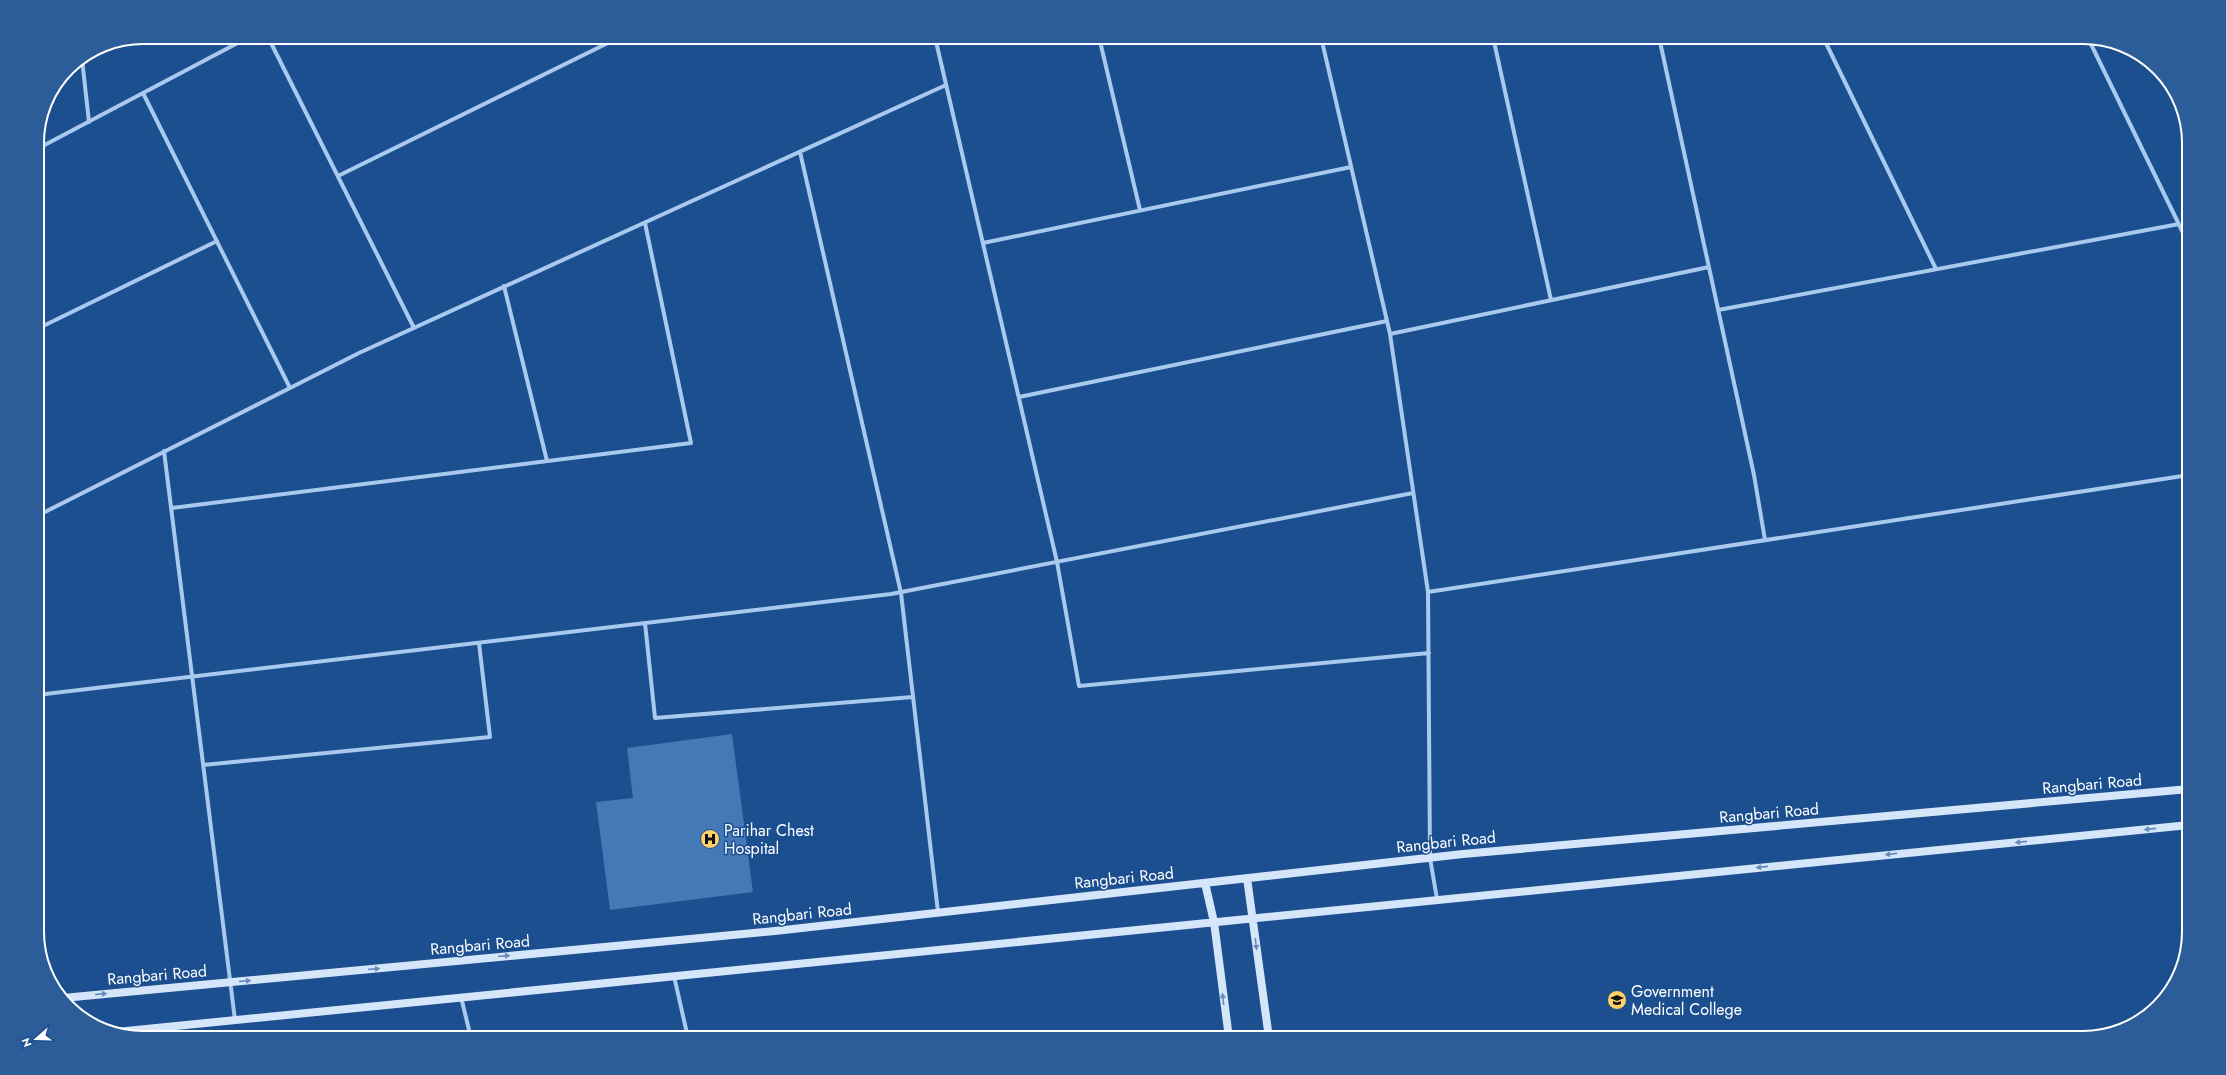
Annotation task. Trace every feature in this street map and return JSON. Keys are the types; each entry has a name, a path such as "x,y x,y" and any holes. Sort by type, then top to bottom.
{"street":[{"path":"44,145 236,44"},
{"path":"272,44 414,328"},
{"path":"338,176 606,44"},
{"path":"937,44 1057,562 1079,686 1429,653"},
{"path":"1101,44 1140,210"},
{"path":"1323,44 1390,334 1428,592 1430,858 1438,900"},
{"path":"1495,44 1551,300"},
{"path":"1661,44 1754,475 1765,540"},
{"path":"1826,44 1936,269"},
{"path":"2091,45 2182,230"},
{"path":"83,64 89,122"},
{"path":"44,512 290,388 414,328 946,85"},
{"path":"143,93 290,388"},
{"path":"800,152 901,592 938,913"},
{"path":"983,243 1351,167"},
{"path":"172,508 691,443 645,222"},
{"path":"1718,310 2179,224"},
{"path":"44,326 217,242"},
{"path":"1390,334 1709,267"},
{"path":"504,286 547,461"},
{"path":"1019,397 1387,321"},
{"path":"164,451 235,1020"},
{"path":"1428,592 2182,476"},
{"path":"44,694 901,592 1414,493"},
{"path":"645,623 655,718 913,697"},
{"path":"203,765 490,737 479,643"},
{"name":"Rangbari Road","path":"68,997 775,931 1430,858 2182,790"},
{"path":"133,1030 2182,826"},
{"path":"1247,878 1268,1031"},
{"path":"1205,883 1214,922 1228,1031"},
{"path":"674,976 686,1031"},
{"path":"461,997 469,1031"}],"building":[{"path":"732,734 753,892 610,910 596,802 633,798 627,748"}],"place":[{"name":"Parihar Chest Hospital","path":"710,839"},
{"name":"Government Medical College","path":"1617,1000"}]}
